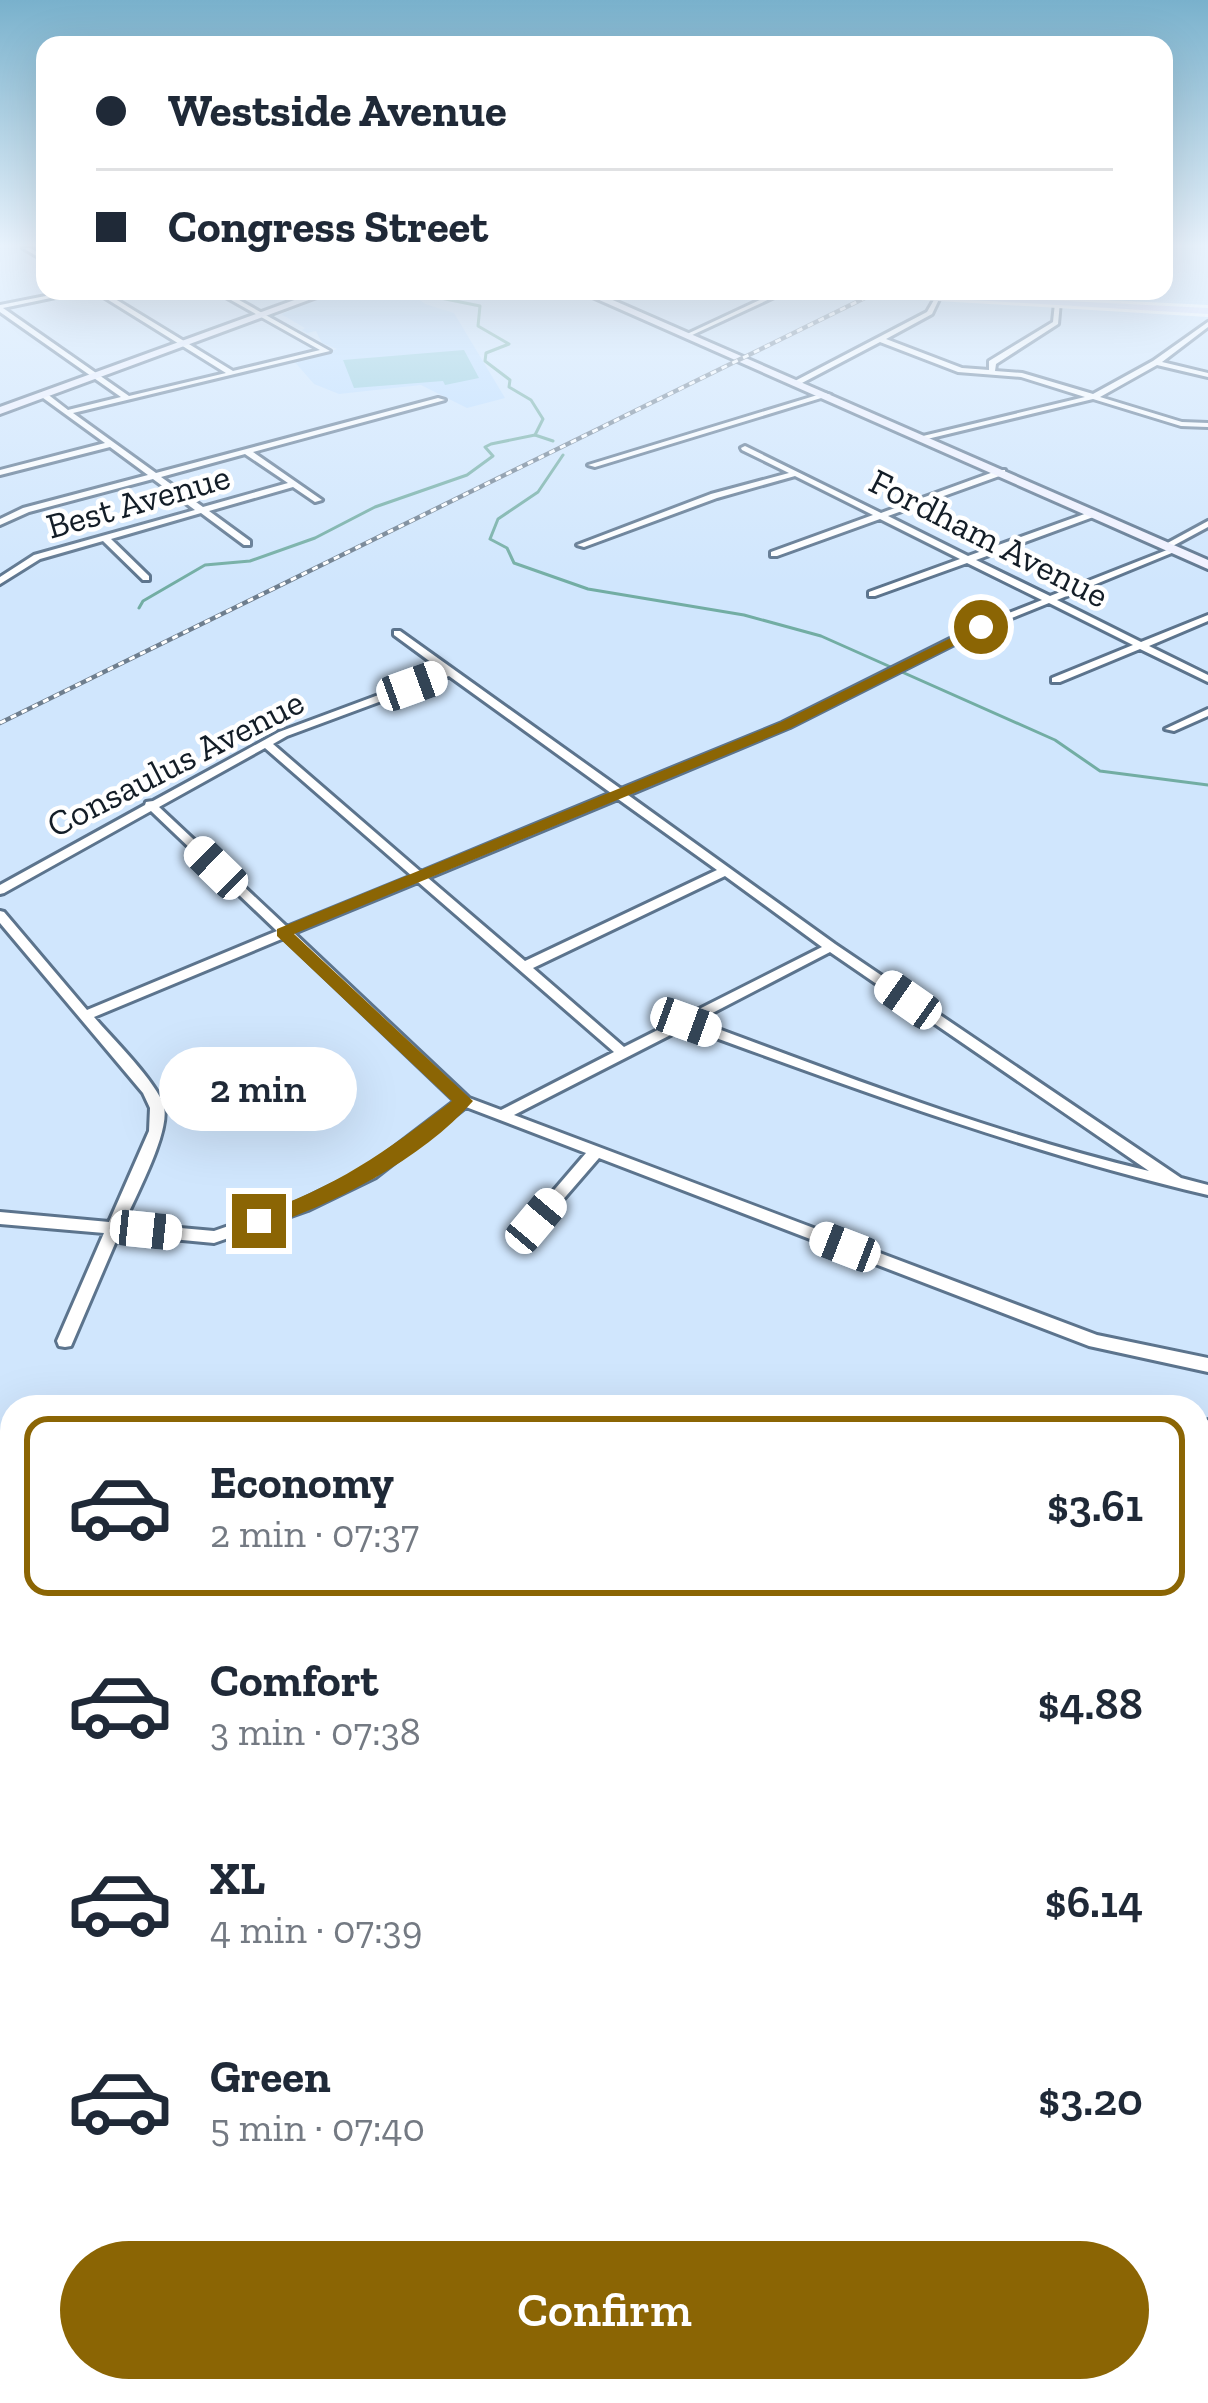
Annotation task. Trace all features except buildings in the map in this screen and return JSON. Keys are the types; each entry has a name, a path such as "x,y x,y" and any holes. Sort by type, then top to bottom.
{"street":[{"path":"74,360 127,398"},
{"path":"0,410 137,360"},
{"path":"210,360 232,373"},
{"path":"69,412 285,360"},
{"path":"746,360 1208,565"},
{"path":"797,382 839,360"},
{"path":"935,360 961,370 992,369 1181,424 1208,425"},
{"path":"992,369 997,360"},
{"path":"926,438 1094,397 1160,360"},
{"path":"1156,363 1208,375"},
{"path":"43,394 247,544"},
{"path":"592,465 827,395"},
{"path":"0,522 26,510 441,400"},
{"path":"0,472 112,444"},
{"name":"Fordham Avenue","path":"745,448 1208,679"},
{"path":"247,452 318,500"},
{"path":"774,554 1002,472"},
{"path":"581,545 714,496 798,473"},
{"name":"Best Avenue","path":"0,581 37,557 295,484"},
{"path":"872,593 1093,514"},
{"path":"86,1015 786,725 981,627 1171,548 1208,524"},
{"path":"104,538 146,578"},
{"path":"1056,680 1208,618"},
{"path":"398,633 831,947 1177,1183"},
{"name":"Consaulus Avenue","path":"0,890 266,743 450,672"},
{"path":"1171,729 1208,712"},
{"path":"266,743 623,1053"},
{"path":"150,804 464,1101 1095,1341 1208,1365"},
{"path":"524,967 725,871"},
{"path":"0,915 149,1091 157,1108 156,1131 65,1341"},
{"path":"500,1116 831,947"},
{"path":"686,1022 942,1115 1124,1173 1208,1190"},
{"path":"0,1218 214,1237 304,1206 388,1160 464,1101"},
{"path":"536,1221 595,1153"}],"shaded area":[{"path":"482,360 505,398 467,408 421,385 339,394 314,384 294,361"}],"waterway":[{"path":"485,360 510,380 509,387 531,400 543,419 535,435"},
{"path":"139,608 143,601 205,565 250,561 315,538 375,507 467,475 493,456 485,447 491,444 535,435"},
{"path":"535,435 553,441"},
{"path":"563,455 538,492 498,519 490,539 507,548 514,563 588,589 744,615 821,636 1055,740 1100,771 1208,785"}],"railway":[{"path":"0,723 738,360"}],"route":[{"path":"259,1221 304,1206 371,1173 464,1101 283,932 786,725 981,627"}]}
